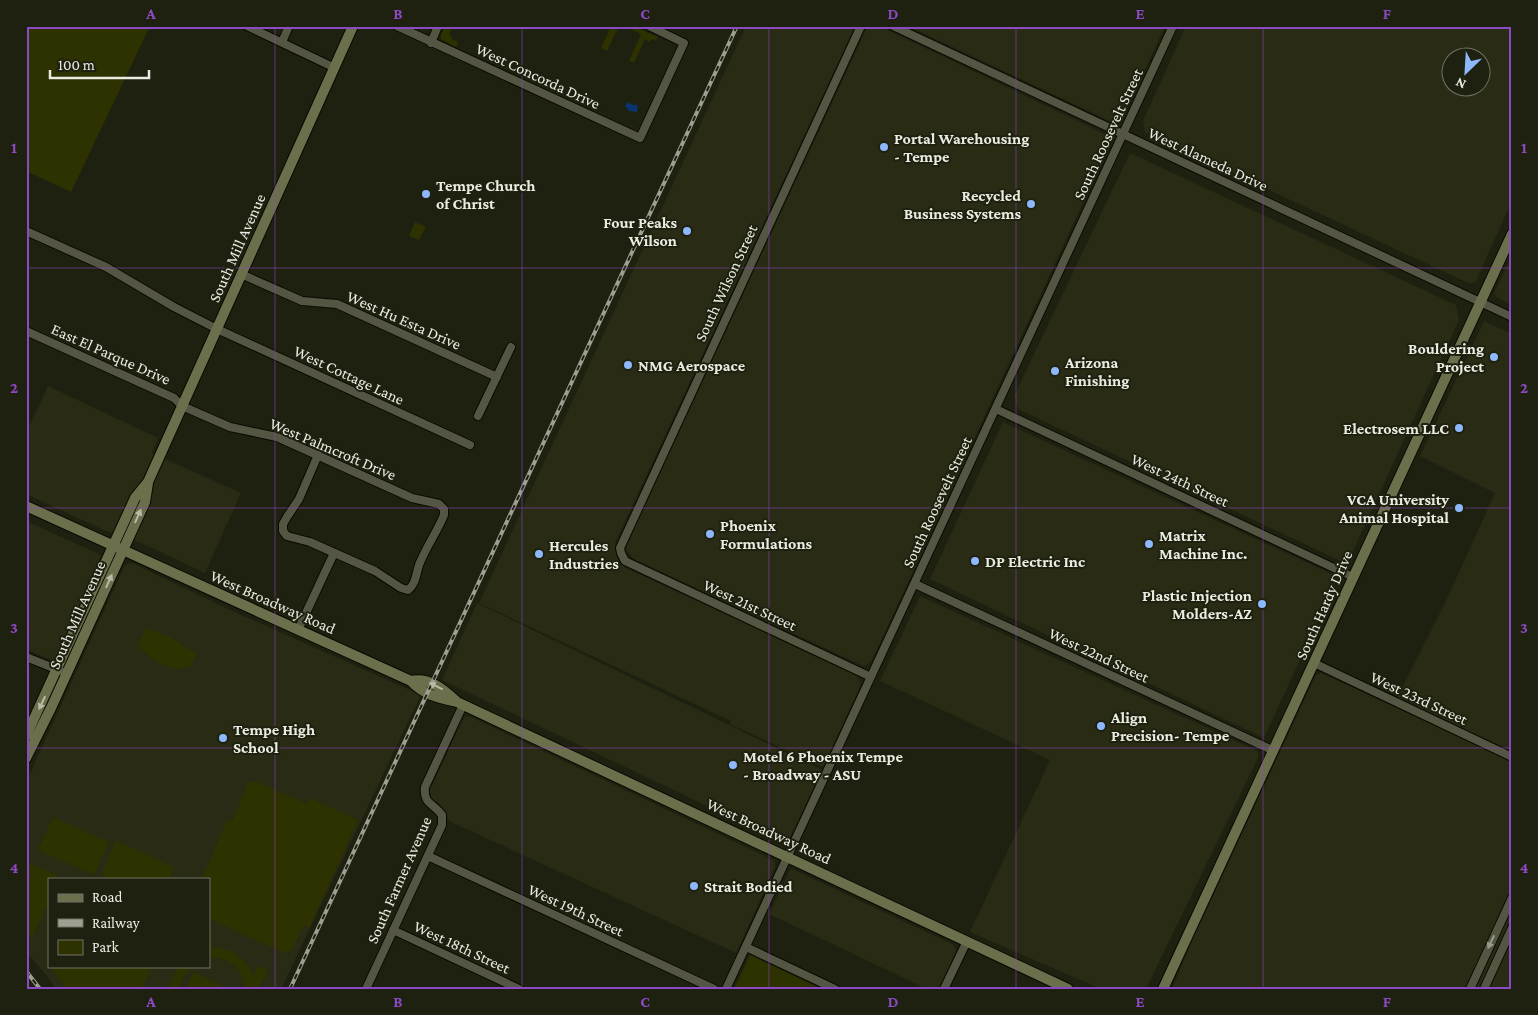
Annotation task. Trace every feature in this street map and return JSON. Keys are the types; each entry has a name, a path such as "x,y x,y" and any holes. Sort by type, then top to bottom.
{"main road":[{"name":"South Mill Avenue","path":"26,736 60,671 118,547 145,502 148,482 353,26"},
{"name":"South Hardy Drive","path":"1163,989 1512,234"},
{"name":"West Broadway Road","path":"26,506 411,681 419,689 436,698 460,703 1068,989"},
{"name":"South Mill Avenue","path":"26,758 51,708 118,547"}],"street":[{"path":"247,26 334,68"},
{"path":"282,42 288,26"},
{"name":"West Concorda Drive","path":"397,26 640,138 684,43 649,26"},
{"path":"431,43 438,26"},
{"name":"South Wilson Street","path":"621,553 621,544 861,26"},
{"name":"West Alameda Drive","path":"893,26 1512,317"},
{"name":"South Roosevelt Street","path":"726,989 1173,26"},
{"name":"West Cottage Lane","path":"26,231 106,267 174,307 217,329 470,445"},
{"name":"West Hu Esta Drive","path":"242,274 302,301 337,304 497,377"},
{"name":"East El Parque Drive","path":"26,331 174,398 182,406"},
{"path":"478,416 511,347"},
{"name":"West Palmcroft Drive","path":"182,406 230,427 277,437 412,498 439,504 444,509 441,523 425,549 413,586 408,590 401,588 374,571 334,553"},
{"name":"West 24th Street","path":"996,408 1353,577"},
{"path":"298,630 334,553 310,542 287,536 283,531 286,517 299,499 318,455"},
{"name":"West 21st Street","path":"621,553 625,561 871,677"},
{"name":"West 22nd Street","path":"915,584 1272,750"},
{"path":"26,657 60,671"},
{"name":"West 23rd Street","path":"1314,663 1512,757"},
{"name":"South Farmer Avenue","path":"366,989 442,825 443,819 440,811 427,801 425,787 460,703"},
{"name":"West 19th Street","path":"428,856 714,989"},
{"path":"1470,989 1512,898"},
{"path":"1484,989 1512,928"},
{"name":"West 18th Street","path":"393,930 519,989"},
{"path":"944,989 967,941"},
{"path":"746,947 835,989"}],"shaded area":[{"path":"746,26 855,26 616,541 615,551 619,562 626,568 856,675 860,681 860,687 823,767 730,724 731,721 479,603"},
{"path":"869,26 879,26 1101,132 1108,136 1111,142 872,660 865,666 634,559 626,550 691,406"},
{"path":"908,26 1165,26 1123,117 1115,122"},
{"path":"1186,26 1512,26 1512,201 1476,281 1472,283 1468,283 1145,132 1143,121"},
{"path":"1130,153 1456,305 1459,320 1347,564 1018,409 1014,396"},
{"path":"1512,256 1512,305 1496,297 1494,293"},
{"path":"1484,321 1512,334 1512,989 1172,989 1194,936 1316,675 1321,673 1449,732 1452,723 1397,698 1444,605 1495,493 1420,456"},
{"path":"48,386 158,438 152,453 241,493 205,573 139,542 106,531 26,494 26,433"},
{"path":"1003,422 1338,577 1264,738 930,579"},
{"path":"26,521 101,555 88,584 85,597 56,662 26,649"},
{"name":"Tempe High School","path":"132,563 226,608 421,695 281,989 56,989 26,952 26,782 124,567"},
{"path":"920,596 1257,751 1259,756 1146,989 1101,989 970,932 1050,760 880,681"},
{"path":"477,603 822,770 787,844 442,680"},
{"path":"469,716 775,861 775,867 736,953 449,821 443,809 431,798 430,790 462,721 465,717"},
{"path":"790,870 794,870 952,944 956,952 940,989 927,989 769,914"}],"green space":[{"path":"26,26 150,26 71,192 26,171"},
{"path":"445,26 453,26 449,34 452,36 451,39 458,42 456,47 441,39"},
{"path":"611,26 619,26 607,51 601,48"},
{"path":"632,26 658,37 656,41 652,39 650,42 645,39 634,63 629,61 641,34 631,29"},
{"path":"415,222 426,227 419,240 409,236"},
{"path":"146,628 170,636 186,648 197,653 191,666 180,669 173,668 156,661 146,654 138,645"},
{"path":"255,781 307,804 310,798 358,820 309,928 304,925 292,950 284,953 210,919 210,878 202,878 227,820 232,822 248,783"},
{"path":"53,817 109,842 94,875 38,850"},
{"path":"116,841 174,867 169,878 108,878 101,875"},
{"path":"26,862 56,874 58,878 48,878 48,904 32,938 26,935"},
{"path":"210,947 223,948 236,954 246,963 253,976 258,966 268,970 259,989 245,989 242,975 234,965 216,958 210,958"},
{"path":"750,955 822,989 734,989"},
{"path":"51,968 152,968 141,989 67,989"},
{"path":"177,968 190,968 178,989 168,989"},
{"path":"193,972 230,989 185,989"}],"water":[{"path":"628,102 638,105 637,112 629,111 625,106"}],"railway":[{"path":"290,989 737,26"},
{"path":"26,971 40,989"}],"place":[{"name":"Portal Warehousing - Tempe","path":"884,147"},
{"name":"Tempe Church of Christ","path":"426,194"},
{"name":"Recycled Business Systems","path":"1031,204"},
{"name":"Four Peaks Wilson","path":"687,231"},
{"name":"Bouldering Project","path":"1494,357"},
{"name":"NMG Aerospace","path":"628,365"},
{"name":"Arizona Finishing","path":"1055,371"},
{"name":"Electrosem LLC","path":"1459,428"},
{"name":"VCA University Animal Hospital","path":"1459,508"},
{"name":"Phoenix Formulations","path":"710,534"},
{"name":"Matrix Machine Inc.","path":"1149,544"},
{"name":"Hercules Industries","path":"539,554"},
{"name":"DP Electric Inc","path":"975,561"},
{"name":"Plastic Injection Molders-AZ","path":"1262,604"},
{"name":"Align Precision- Tempe","path":"1101,726"},
{"name":"Tempe High School","path":"223,738"},
{"name":"Motel 6 Phoenix Tempe - Broadway - ASU","path":"733,765"},
{"name":"Strait Bodied","path":"694,886"}]}
